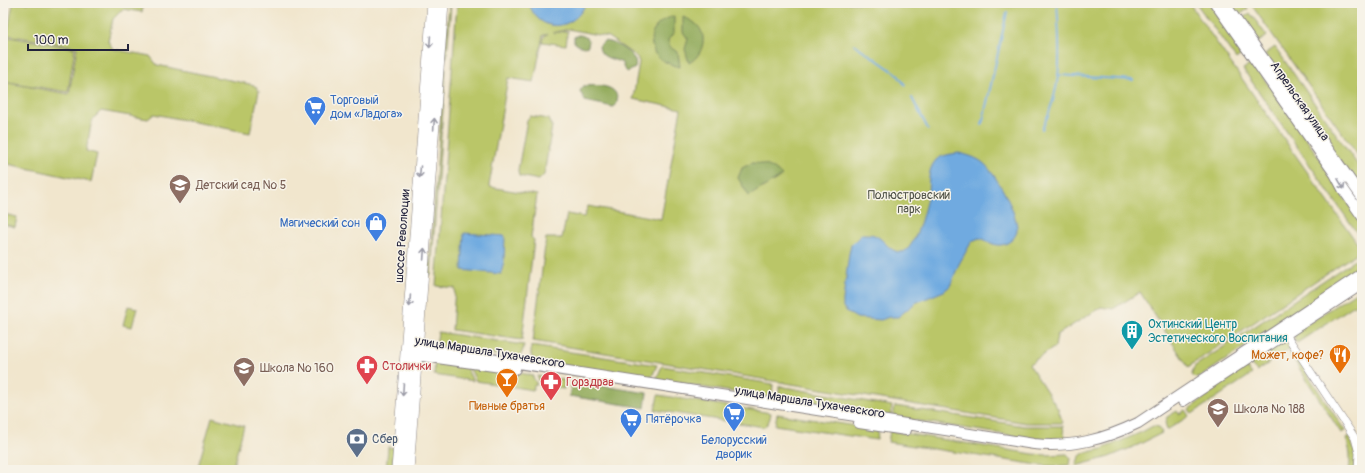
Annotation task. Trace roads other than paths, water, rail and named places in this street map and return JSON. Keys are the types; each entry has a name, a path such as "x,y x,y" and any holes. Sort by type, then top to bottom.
{"main road":[{"name":"шоссе Революции","path":"408,470 413,352 433,3"},
{"name":"шоссе Революции","path":"397,470 413,352 443,3"}],"street":[{"name":"Апрельская улица","path":"1215,3 1335,174 1343,189 1362,216"},
{"name":"Апрельская улица","path":"1224,3 1362,197"},
{"name":"улица Маршала Тухачевского","path":"413,352 1033,450 1073,450 1100,444 1140,427 1182,401 1284,331 1362,274"},
{"name":"улица Маршала Тухачевского","path":"1284,331 1362,284"},
{"path":"1284,331 1355,438 1359,453 1358,470"}],"water":[{"path":"529,3 586,3 580,13 573,20 556,26 540,20 534,13"},
{"path":"959,153 974,157 982,162 999,183 1014,213 1017,232 1012,240 1001,245 995,245 979,238 972,241 959,264 950,286 944,291 915,303 898,317 889,317 881,320 857,318 848,313 843,307 843,300 851,245 862,234 870,234 878,237 890,248 898,252 907,250 915,238 921,220 927,198 930,173 933,164 941,157"},
{"path":"464,233 505,236 504,261 501,274 462,270"}],"waterway":[{"path":"1042,129 1054,97 1059,67 1057,3"},
{"path":"982,125 1007,12"},
{"path":"854,44 897,74 905,85"},
{"path":"1059,75 1133,80"},
{"path":"912,98 928,129"}],"place":[{"name":"Торговый дом «Ладога»","path":"315,126"},
{"name":"Детский сад № 5","path":"180,204"},
{"name":"Магический сон","path":"376,242"},
{"name":"Охтинский Центр Эстетического Воспитания","path":"1132,350"},
{"name":"Может, кофе?","path":"1340,374"},
{"name":"Столички","path":"367,386"},
{"name":"Школа № 160","path":"244,388"},
{"name":"Пивные братья","path":"507,398"},
{"name":"Горздрав","path":"551,402"},
{"name":"Школа № 188","path":"1218,428"},
{"name":"Белорусский дворик","path":"734,432"},
{"name":"Пятёрочка","path":"631,438"},
{"name":"Сбер","path":"357,458"}],"park label":[{"name":"Полюстровский парк","path":"909,202"}]}
